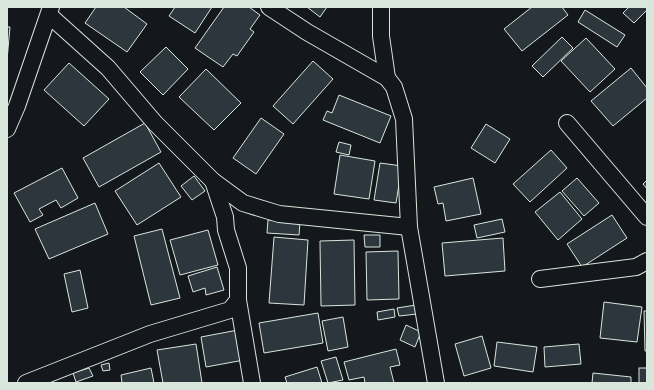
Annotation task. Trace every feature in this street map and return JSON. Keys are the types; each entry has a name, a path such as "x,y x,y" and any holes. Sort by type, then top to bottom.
{"street":[{"path":"269,7 307,32 387,78 394,87 404,119 409,227 436,383"},
{"path":"381,7 381,36 387,78"},
{"path":"7,129 18,106 50,11 108,68 155,123 213,181 243,203 280,214 409,227"},
{"path":"567,123 647,217"},
{"path":"213,181 225,217 226,230 238,268 238,300 252,383"},
{"path":"225,217 243,203"},
{"path":"540,279 636,268 647,261"},
{"path":"26,383 150,334 230,310 238,300"}],"building":[{"path":"96,7 124,7 147,24 127,52 85,23"},
{"path":"175,7 212,7 195,33 169,16"},
{"path":"224,7 249,7 260,15 250,29 254,32 237,56 233,54 223,67 195,48"},
{"path":"307,7 327,7 320,17"},
{"path":"532,7 562,7 568,15 522,51 504,29"},
{"path":"629,7 647,7 647,10 634,23 623,13"},
{"path":"585,10 625,35 617,47 578,22"},
{"path":"7,27 10,27 7,60"},
{"path":"562,37 573,48 543,77 532,66"},
{"path":"586,38 615,69 590,92 561,61"},
{"path":"166,47 188,69 163,95 140,72"},
{"path":"313,61 333,79 293,124 273,106"},
{"path":"69,63 109,99 84,126 44,90"},
{"path":"631,68 647,88 647,98 613,126 591,101"},
{"path":"206,69 241,103 214,130 179,97"},
{"path":"339,95 391,116 380,143 323,120 327,111 332,113"},
{"path":"261,118 284,134 256,174 233,158"},
{"path":"145,123 161,152 99,187 83,158"},
{"path":"486,124 510,139 495,163 471,148"},
{"path":"339,142 351,145 349,155 336,152"},
{"path":"551,150 567,168 530,202 513,184"},
{"path":"340,155 375,161 369,199 334,194"},
{"path":"159,163 181,197 137,225 115,191"},
{"path":"380,163 402,166 396,203 374,200"},
{"path":"62,168 78,198 61,208 56,200 39,209 43,215 30,222 14,193"},
{"path":"194,176 205,191 192,200 181,186"},
{"path":"473,178 481,214 446,221 443,203 438,204 434,187"},
{"path":"577,178 599,203 584,216 562,191"},
{"path":"647,180 647,189 643,184"},
{"path":"560,192 582,219 558,240 535,212"},
{"path":"95,203 108,234 49,259 35,229"},
{"path":"612,215 627,238 582,267 567,244"},
{"path":"502,219 505,232 477,238 474,225"},
{"path":"268,220 300,222 299,235 267,233"},
{"path":"162,229 180,298 151,305 134,236"},
{"path":"208,230 218,265 180,275 170,240"},
{"path":"364,235 380,235 380,247 365,247"},
{"path":"274,237 308,240 304,305 269,303"},
{"path":"503,238 505,271 445,276 442,243"},
{"path":"354,240 355,305 321,306 320,241"},
{"path":"398,251 399,299 367,300 366,252"},
{"path":"217,267 224,290 206,295 205,288 193,292 188,276"},
{"path":"80,270 88,308 72,312 64,274"},
{"path":"604,302 642,307 637,342 600,338"},
{"path":"416,305 417,314 399,316 397,308"},
{"path":"394,309 395,317 378,320 377,312"},
{"path":"644,311 647,311 647,351 645,351"},
{"path":"318,313 323,343 264,353 259,323"},
{"path":"343,317 348,347 328,351 322,321"},
{"path":"406,325 421,332 415,347 400,340"},
{"path":"238,330 244,360 206,367 201,337"},
{"path":"482,336 491,368 464,376 455,344"},
{"path":"497,342 537,347 533,372 494,366"},
{"path":"196,344 202,383 163,383 157,350"},
{"path":"579,344 581,364 545,367 544,347"},
{"path":"396,349 400,365 390,367 394,383 365,383 364,377 349,380 344,362"},
{"path":"336,357 343,380 328,383 321,361"},
{"path":"109,363 110,370 103,371 101,365"},
{"path":"317,367 322,383 287,383 285,377"},
{"path":"89,368 93,376 76,382 73,373"},
{"path":"151,368 154,383 122,383 121,375"},
{"path":"639,368 647,368 647,383 639,383"},
{"path":"593,373 631,377 631,383 592,383"}]}
